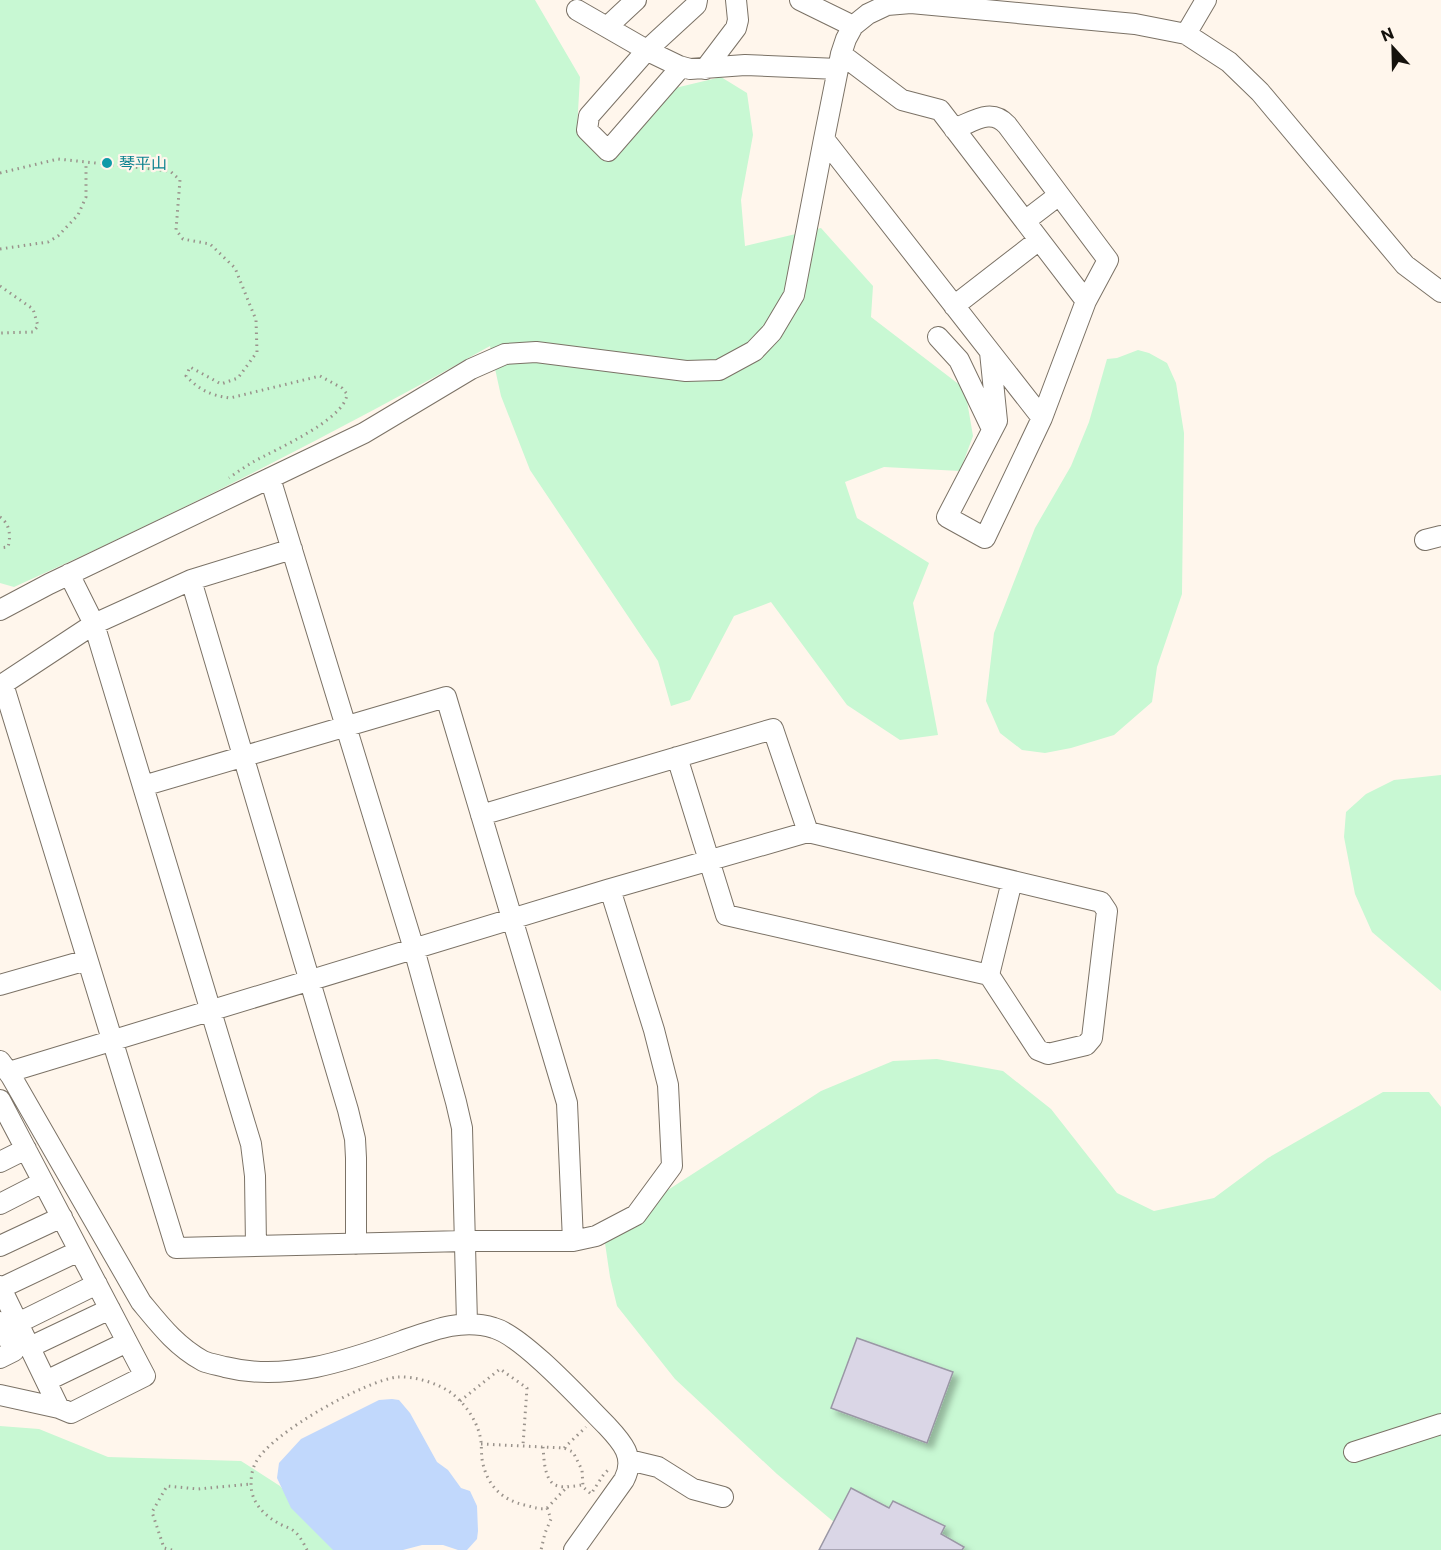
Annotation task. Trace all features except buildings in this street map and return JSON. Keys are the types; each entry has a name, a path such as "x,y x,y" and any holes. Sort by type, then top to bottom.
{"street":[{"path":"607,27 636,0"},
{"path":"681,67 608,151 587,130 589,116 647,50 696,4 697,0"},
{"path":"705,69 736,28 738,20 736,0"},
{"path":"800,0 853,26"},
{"path":"1186,34 1206,0"},
{"path":"0,610 69,574 364,433 471,369 505,354 536,352 686,371 719,370 754,351 772,332 794,295 839,61 853,26 868,14 887,5 911,3 1070,8 1186,34 1229,62 1260,92 1405,266 1441,292"},
{"path":"577,10 681,67 705,69 839,61 902,100 940,110 1086,300"},
{"path":"954,129 989,115 999,117 1108,260 1086,300 1042,418 985,538 946,517 997,421 990,352"},
{"path":"824,139 1042,418"},
{"path":"1025,221 1059,195"},
{"path":"954,306 1039,240"},
{"path":"938,337 959,360 992,429"},
{"path":"270,478 414,949 462,1128 467,1323"},
{"path":"292,549 191,580 94,624 2,685 176,1248 465,1241 573,1241 596,1236 636,1215 672,1166 668,1085 654,1030 610,890"},
{"path":"69,574 94,624 251,1144 255,1176 256,1246"},
{"path":"191,580 355,1139 356,1244"},
{"path":"143,786 446,697 567,1104 573,1241"},
{"path":"481,815 773,729 808,832"},
{"path":"574,1550 624,1480 629,1470 629,1460 619,1439 523,1345 496,1328 467,1323 443,1327 347,1360 301,1371 242,1371 204,1362 166,1334 141,1302 4,1067 111,1041 512,919 610,890 709,861 808,832 1101,902 1107,910 1092,1038 1086,1045 1048,1054 1038,1050 989,975 726,915 709,861 677,757"},
{"path":"989,975 1012,881"},
{"path":"0,985 87,960"},
{"path":"0,1395 59,1408 71,1413 145,1376 44,1182 3,1110"},
{"path":"0,1162 26,1149"},
{"path":"0,1204 44,1182"},
{"path":"0,1246 62,1217"},
{"path":"0,1358 14,1351 1,1287 79,1251"},
{"path":"9,1322 97,1284"},
{"path":"30,1347 110,1309"},
{"path":"9,1322 30,1347 59,1408"},
{"path":"46,1381 127,1342"},
{"path":"1354,1452 1441,1424"},
{"path":"629,1460 658,1467 693,1489 723,1497"}],"path":[{"path":"0,173 58,159 170,171 180,180 176,230 179,236 183,239 210,244 235,268 256,320 257,352 238,378 221,384 190,367 186,376 199,389 230,398 320,376 342,388 347,394 346,400 335,414 317,428 251,463 225,481"},
{"path":"0,249 48,242 58,236 78,215 86,197 86,163"},
{"path":"0,286 33,309 38,326 33,332 0,333"},
{"path":"0,517 6,521 11,537 8,547 0,548"},
{"path":"460,1401 500,1370 527,1388 523,1445"},
{"path":"308,1550 294,1531 261,1511 252,1495 251,1484 256,1462 272,1445 302,1422 337,1399 372,1383 397,1377 412,1377 449,1391 468,1410 474,1421 480,1434 485,1470 492,1486 503,1498 514,1503 542,1509 547,1508 568,1486"},
{"path":"564,1449 597,1416"},
{"path":"481,1444 523,1445 573,1452 582,1470 582,1485 591,1494 604,1474 614,1465 629,1460"},
{"path":"543,1447 546,1473 551,1482 557,1486 582,1485"},
{"path":"172,1550 164,1548 152,1512 167,1486 198,1489 251,1484"},
{"path":"541,1550 544,1533 551,1519 547,1508"}],"green space":[{"path":"0,0 535,0 580,77 577,129 607,159 671,89 721,77 747,93 753,135 741,200 745,246 821,228 873,286 871,317 965,389 973,436 960,471 884,467 845,482 857,518 929,563 913,603 938,735 900,740 847,705 771,602 734,616 690,700 671,706 658,661 530,470 501,396 490,346 195,502 14,587 0,583"},
{"path":"1138,350 1167,363 1176,383 1184,433 1182,594 1157,667 1152,702 1114,735 1045,753 1022,750 1000,733 986,701 994,633 1035,528 1071,466 1089,422 1107,359 1117,358"},
{"path":"1441,775 1441,991 1372,932 1355,894 1344,837 1346,812 1366,794 1394,780"},
{"path":"937,1059 1003,1071 1051,1109 1117,1193 1154,1211 1214,1198 1268,1158 1383,1092 1429,1092 1441,1107 1441,1550 867,1550 777,1474 675,1379 617,1306 605,1243 637,1210 821,1091 893,1061"},
{"path":"0,1426 39,1429 108,1457 241,1461 280,1486 315,1529 359,1550 0,1550"}],"water":[{"path":"379,1400 399,1400 410,1413 437,1462 448,1470 461,1488 470,1491 477,1506 478,1531 477,1539 467,1550 458,1550 443,1545 422,1545 403,1550 333,1550 291,1508 277,1478 279,1463 301,1439"}],"place":[{"name":"琴平山","path":"107,163"}]}
